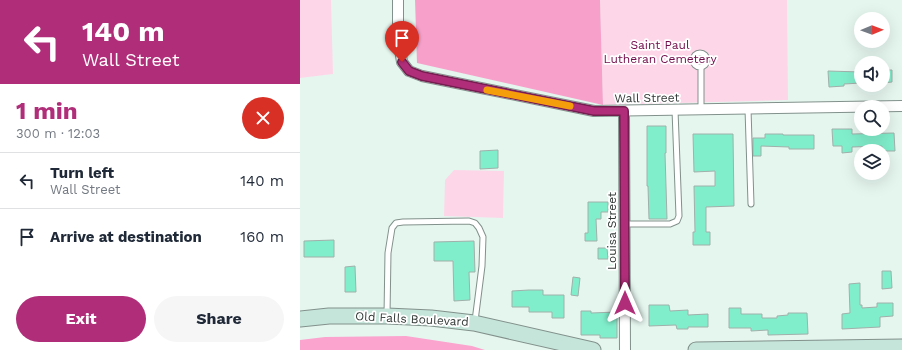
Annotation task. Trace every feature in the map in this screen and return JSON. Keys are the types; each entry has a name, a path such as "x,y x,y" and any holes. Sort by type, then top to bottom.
{"street":[{"name":"Wall Street","path":"398,0 398,36 402,62 409,71 422,76 594,111 902,106"},
{"name":"Louisa Street","path":"624,111 625,350"},
{"name":"Old Falls Boulevard","path":"300,319 329,316 431,318 474,323 593,350"},
{"path":"696,350 848,349 902,347"}],"lane":[{"path":"701,67 702,110"},
{"path":"748,109 751,204"},
{"path":"625,224 670,224 677,221 679,216 675,110"},
{"path":"387,316 388,253 392,228 396,223 469,221 476,223 483,237 482,266 474,323"}],"green space":[{"path":"300,0 331,0 333,74 300,78"},
{"name":"Saint Paul Lutheran Cemetery","path":"600,0 787,0 788,100 603,105"},
{"path":"454,170 504,171 503,218 444,216 445,180"}],"shaded area":[{"path":"415,0 600,0 603,105 417,63"},
{"path":"406,336 472,346 485,350 300,350 300,340 325,337"}],"building":[{"path":"890,70 892,70 892,82 890,82"},
{"path":"828,71 854,72 854,83 829,87"},
{"path":"647,126 666,126 665,153 667,219 649,219 647,186"},
{"path":"832,129 852,129 852,134 854,134 854,136 890,136 890,133 894,133 895,151 890,151 890,144 854,144 854,147 852,147 852,152 842,153 842,146 833,146"},
{"path":"693,134 733,134 734,206 706,207 706,232 710,232 710,245 693,245 693,232 695,232 694,186 715,186 715,171 694,172"},
{"path":"765,134 814,135 814,149 789,149 789,147 761,146 761,156 753,156 753,138 765,138"},
{"path":"498,150 498,168 480,169 480,151"},
{"path":"588,202 608,202 608,212 601,212 601,219 596,219 597,241 585,241 585,233 588,233"},
{"path":"334,240 334,257 304,257 304,241"},
{"path":"474,241 475,272 469,272 470,300 454,301 453,261 434,261 434,242"},
{"path":"598,248 607,248 608,259 598,259"},
{"path":"355,266 356,292 345,292 345,267"},
{"path":"882,271 891,271 892,288 882,289"},
{"path":"573,277 580,278 578,296 571,295"},
{"path":"860,283 860,305 862,305 862,308 877,307 877,303 893,303 893,316 880,317 880,327 842,329 842,314 850,313 849,284"},
{"path":"543,290 543,295 564,295 564,318 552,318 552,312 529,312 529,307 512,307 512,291"},
{"path":"649,305 669,305 670,311 688,310 688,315 708,314 708,327 688,327 688,329 677,329 676,325 649,326"},
{"path":"729,308 741,308 741,314 762,314 762,318 777,318 777,316 788,315 788,313 807,313 808,334 768,335 768,330 751,331 751,328 729,328"},
{"path":"581,311 591,311 591,313 617,312 617,338 600,338 600,335 581,335"}],"slow traffic":[{"path":"487,90 570,106"}],"route":[{"path":"402,62 409,71 422,76 594,111 624,111 625,303"}]}
